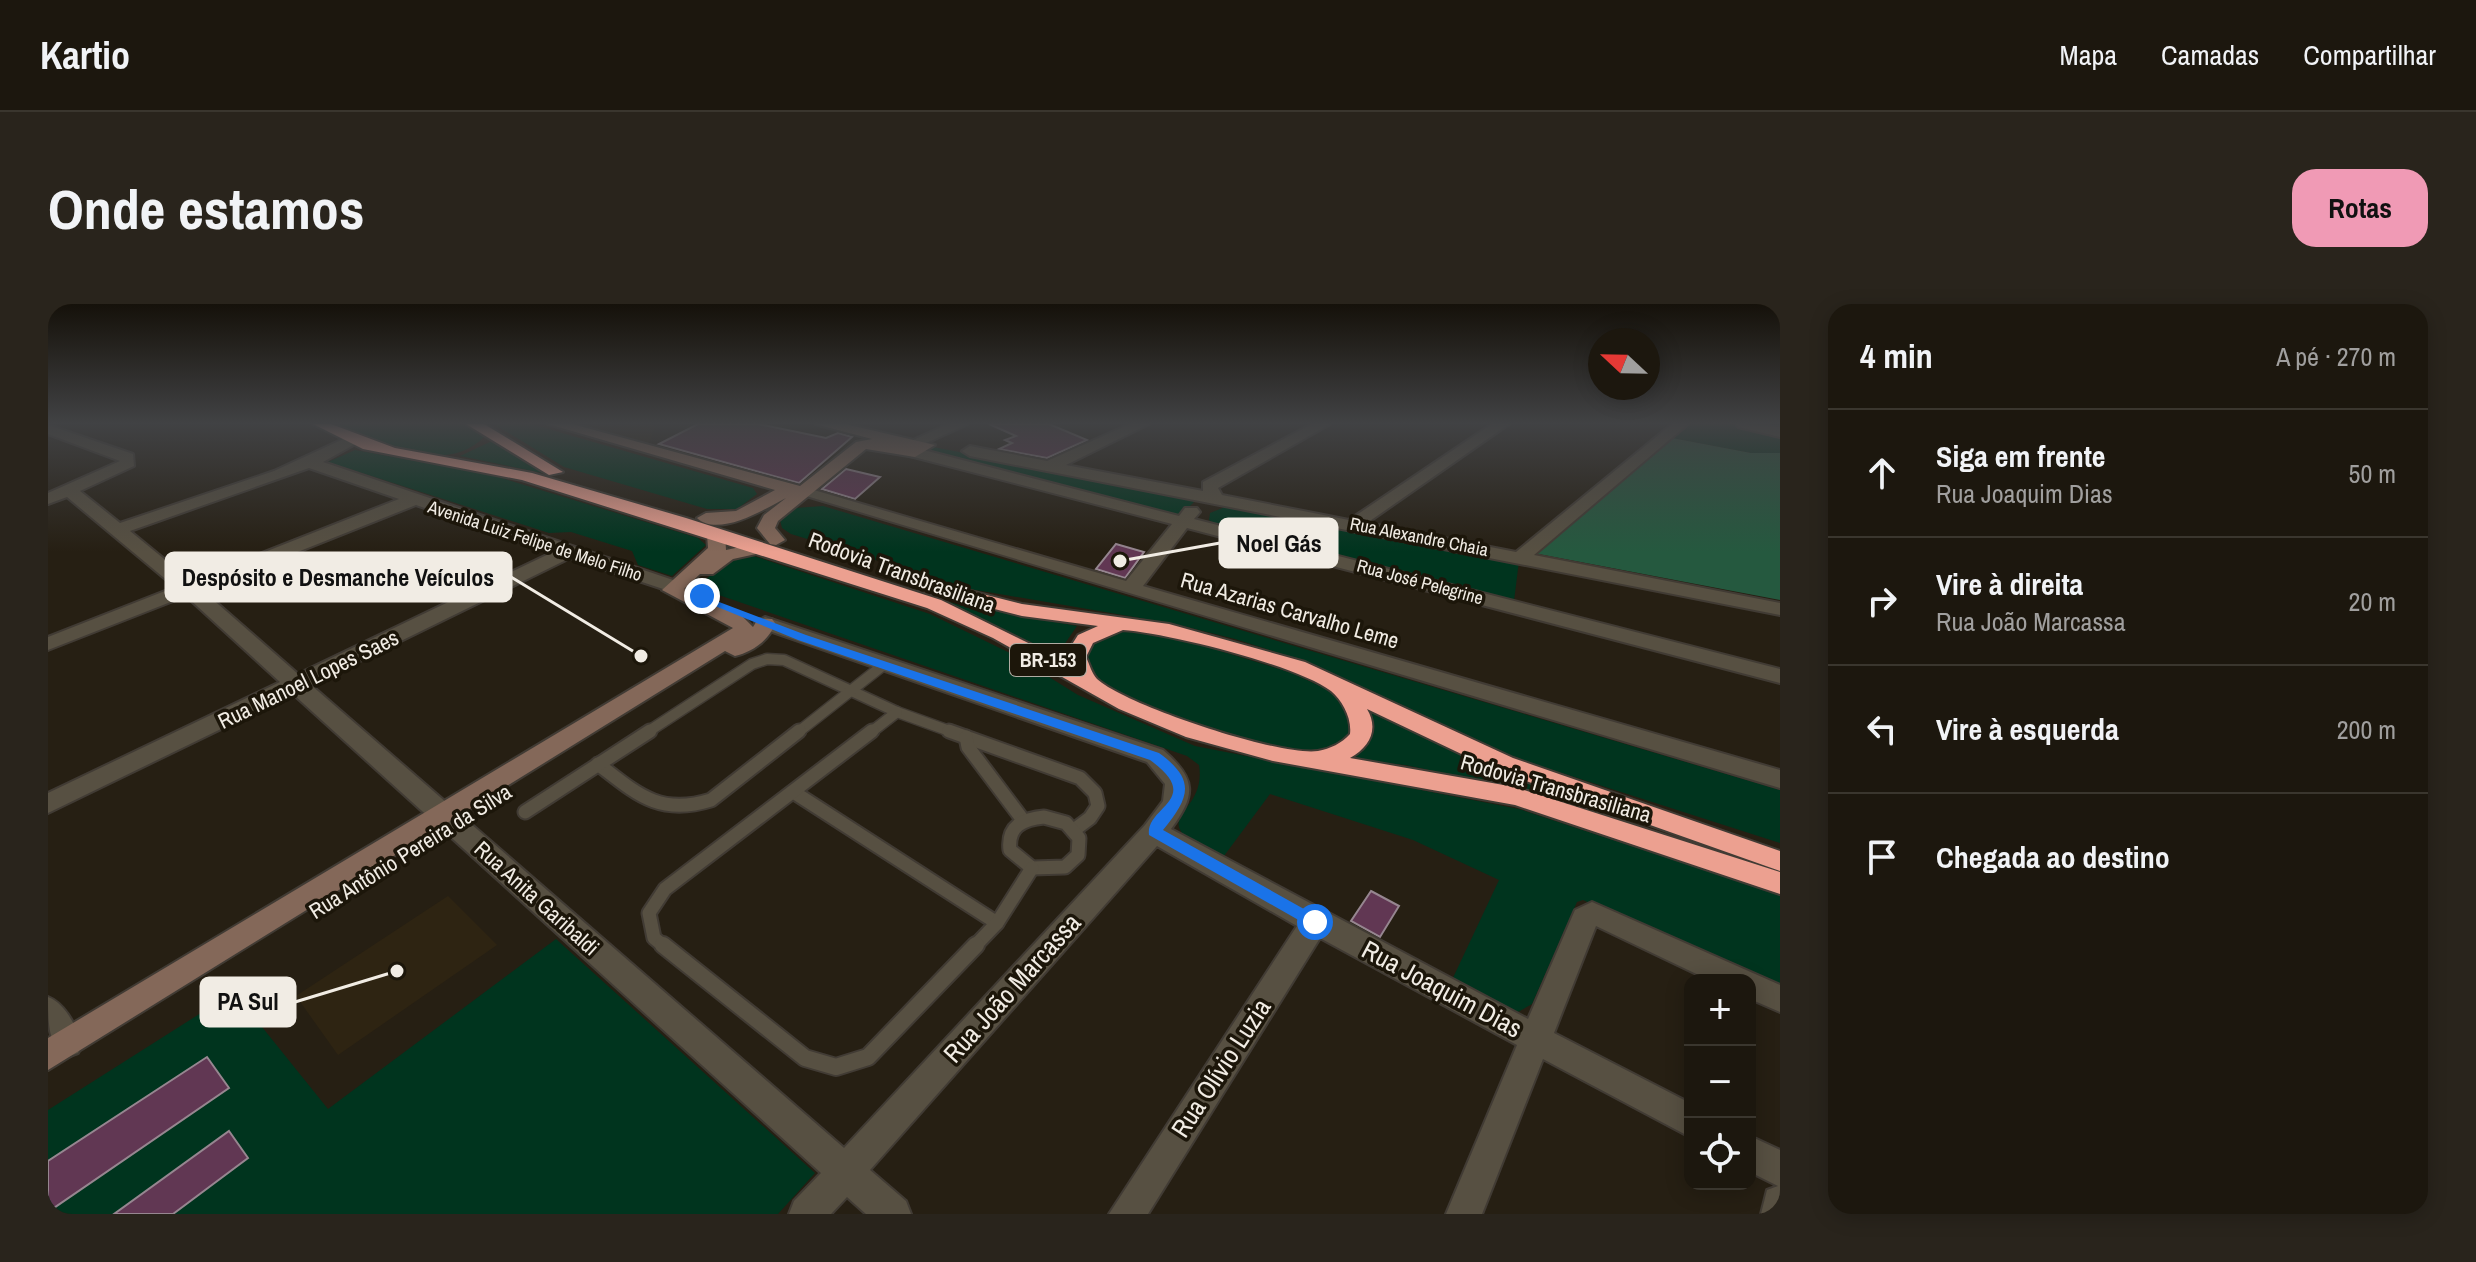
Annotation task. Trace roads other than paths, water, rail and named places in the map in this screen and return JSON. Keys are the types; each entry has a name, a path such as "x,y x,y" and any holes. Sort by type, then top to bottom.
{"highway":[{"name":"Rodovia Transbrasiliana","path":"479,466 527,476 711,526"},
{"name":"Rodovia Transbrasiliana","path":"542,466 979,621 1116,700 1193,732 1249,748 1407,773 1515,797 1780,883"},
{"name":"Rodovia Transbrasiliana","path":"767,544 1022,610 1169,630 1297,667 1504,764 1780,861"},
{"path":"1087,683 1075,657 1085,639 1122,624"},
{"path":"1318,760 1346,753 1358,743 1363,727 1361,711 1340,689"}],"main road":[{"name":"Rua Azarias Carvalho Leme","path":"708,466 796,491"},
{"path":"750,625 702,596 694,584 696,578 719,559 767,544 766,524 796,491 831,466"},
{"path":"750,625 704,608 673,591 672,586 717,549 711,526 753,512 775,496 796,491"},
{"name":"Rua Antônio Pereira da Silva","path":"57,1049 755,637 750,625"},
{"name":"Rua Antônio Pereira da Silva","path":"48,1073 448,819"}],"street":[{"path":"48,499 124,466"},
{"path":"117,530 295,466"},
{"name":"Avenida Luiz Felipe de Melo Filho","path":"319,466 672,586"},
{"name":"Rua José Pelegrine","path":"991,466 1186,521 1780,676"},
{"name":"Rua Alexandre Chaia","path":"1053,466 1206,492 1780,609"},
{"path":"1134,589 1206,492 1250,466"},
{"path":"1354,524 1439,466"},
{"path":"1521,557 1630,466"},
{"name":"Rua Anita Garibaldi","path":"70,491 188,588 893,1214"},
{"name":"Rua Azarias Carvalho Leme","path":"796,491 1780,779"},
{"path":"48,644 412,500"},
{"name":"Rua Manoel Lopes Saes","path":"48,804 567,552"},
{"path":"750,625 886,663"},
{"name":"Rua João Marcassa","path":"807,1214 1154,832 1178,796 1180,782 1173,770 1155,756 886,663"},
{"name":"Rua Joaquim Dias","path":"1154,832 1315,922 1684,1118"},
{"path":"1464,1214 1585,918 1592,913 1726,974"},
{"name":"Rua Olívio Luzia","path":"1127,1214 1315,922"},
{"path":"1756,988 1780,999"},
{"path":"48,1011 57,1049"},
{"path":"1756,1156 1780,1169"},
{"path":"1779,1214 1780,1203"}],"lane":[{"path":"525,812 759,661 784,660 897,712 1069,773 1090,785 1099,802 1098,812 1092,820 1074,830"},
{"path":"598,764 655,805 668,808 698,805 711,800 886,663"},
{"path":"897,712 795,793 665,889 649,913 649,926 654,938 805,1058 836,1067 868,1057 997,923 1032,868"},
{"path":"966,737 968,747 1023,820"},
{"path":"795,793 997,923"},
{"path":"1044,817 1074,830 1080,847 1073,862 1054,870 1032,868 1015,857 1008,842 1010,833 1023,820 1044,817"}],"place":[{"name":"Noel Gás","path":"1120,561"},
{"name":"Despósito e Desmanche Veículos","path":"641,656"},
{"name":"PA Sul","path":"397,971"}]}
